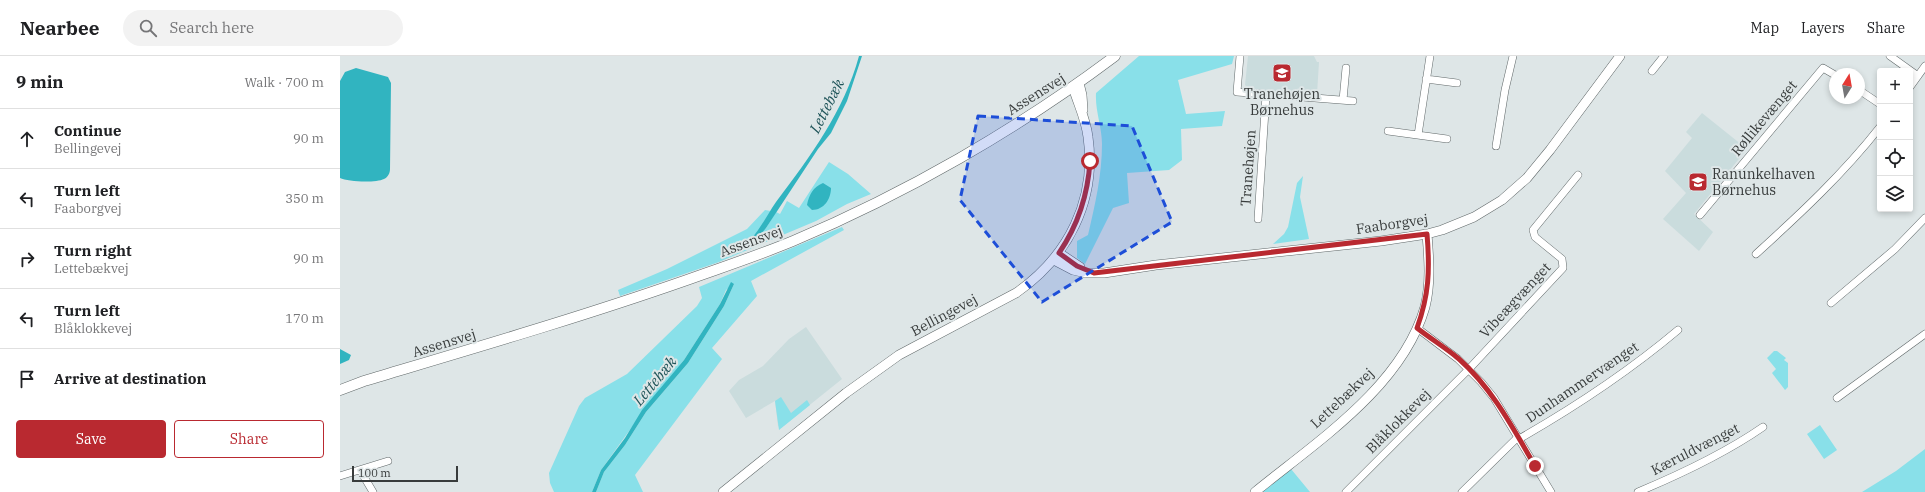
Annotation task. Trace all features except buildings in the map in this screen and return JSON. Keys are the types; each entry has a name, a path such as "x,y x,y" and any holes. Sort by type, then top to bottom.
{"main road":[{"name":"Assensvej","path":"340,390 364,381 610,307 795,240 864,208 927,176 991,139 1076,85 1115,56"},
{"name":"Assensvej","path":"340,386 364,381"}],"street":[{"path":"1240,56 1237,92 1353,101"},
{"path":"1418,135 1430,56"},
{"path":"1496,146 1505,90 1513,56"},
{"name":"Faaborgvej","path":"1056,256 1073,270 1094,273 1427,234 1474,217 1516,189 1539,165 1620,56"},
{"path":"1652,71 1664,56"},
{"path":"1890,56 1922,72 1913,83"},
{"path":"1343,100 1346,68"},
{"name":"Røllikevænget","path":"1700,215 1823,68 1829,72"},
{"path":"1426,79 1457,83"},
{"name":"Bellingevej","path":"723,492 864,380 899,355 1016,292 1030,283 1056,256 1076,223 1088,186 1089,148 1076,85"},
{"name":"Tranehøjen","path":"1258,218 1266,94"},
{"path":"1865,94 1877,102"},
{"path":"1756,254 1817,198 1847,167 1877,130"},
{"path":"1388,131 1447,139"},
{"name":"Vibeægvænget","path":"1468,369 1563,268 1562,259 1535,237 1532,230 1578,175"},
{"path":"1831,303 1895,249 1925,218"},
{"name":"Lettebækvej","path":"1255,492 1353,411 1379,386 1398,361 1417,328 1425,306 1430,265 1427,234"},
{"path":"1417,328 1458,359 1494,398 1551,492"},
{"name":"Dunhammervænget","path":"1518,438 1565,412 1620,376 1678,330"},
{"path":"1837,398 1925,334"},
{"name":"Blåklokkevej","path":"1346,492 1468,369"},
{"name":"Kæruldvænget","path":"1638,492 1707,460 1763,427"},
{"path":"1462,492 1518,438"},
{"path":"340,476 388,461"},
{"path":"360,470 373,492"}],"highlighted area":[{"path":"978,116 1132,126 1172,222 1042,302 960,200"}],"shaded area":[{"path":"859,56 862,56 847,101 831,133 818,149 766,228 754,242 750,240 825,133 853,76"},
{"path":"1139,56 1234,56 1232,64 1178,80 1186,114 1225,111 1222,126 1181,129 1182,160 1169,170 1127,173 1129,203 1113,208 1085,264 1077,258 1077,241 1088,235 1098,190 1102,156 1102,138 1096,93"},
{"name":"Tranehøjen Børnehus","path":"1248,56 1314,56 1317,62 1319,62 1317,94 1249,89 1245,85"},
{"path":"356,68 388,77 391,83 390,170 387,177 380,180 355,181 340,178 340,81 345,72"},
{"name":"Ranunkelhaven Børnehus","path":"1702,113 1747,149 1694,214 1713,232 1699,251 1663,219 1686,193 1665,171 1692,138 1686,132"},
{"path":"829,162 848,174 871,194 847,204 816,221 719,262 620,296 618,290 667,269 747,229 765,210 771,211 763,225 751,240 766,228 776,212 780,214 787,201 799,208"},
{"path":"1303,176 1300,197 1309,239 1273,244 1284,234 1288,227 1297,183"},
{"path":"823,183 831,188 830,196 823,206 816,210 812,210 807,205 809,198 814,189"},
{"path":"842,227 844,230 751,281 757,296 712,348 722,359 635,475 643,492 596,492 604,472 625,445 646,412 688,363 724,306 734,284 726,290 720,304 684,360 655,395 601,470 592,492 554,492 550,483 549,473 579,406 585,398 627,374 697,306 702,298 699,287"},
{"path":"731,282 734,284 724,306 688,363 646,412 625,445 604,472 596,492 592,492 601,470 625,438 642,410 684,360 720,304"},
{"path":"806,327 842,379 781,428 778,426 775,401 746,418 729,391 739,380 763,366 789,339"},
{"path":"340,349 351,355 349,360 340,364"},
{"path":"1774,351 1777,351 1786,358 1784,360 1788,363 1788,387 1785,390 1772,373 1776,369 1767,358"},
{"path":"781,397 791,413 807,400 810,405 779,430 775,401"},
{"path":"1820,425 1837,450 1824,459 1807,434"},
{"path":"1925,449 1925,492 1862,492 1896,471"},
{"path":"1291,469 1310,492 1262,492"}],"place":[{"name":"Tranehøjen Børnehus","path":"1282,73"},
{"name":"Ranunkelhaven Børnehus","path":"1698,182"}],"route":[{"path":"1090,161 1088,186 1081,211 1065,245 1059,253 1077,266 1094,273 1381,241 1427,234 1430,265 1428,287 1425,306 1417,328 1458,359 1482,382 1494,398 1535,466"}],"water label":[{"name":"Lettebæk","path":"827,106"},
{"name":"Lettebæk","path":"655,381"}]}
